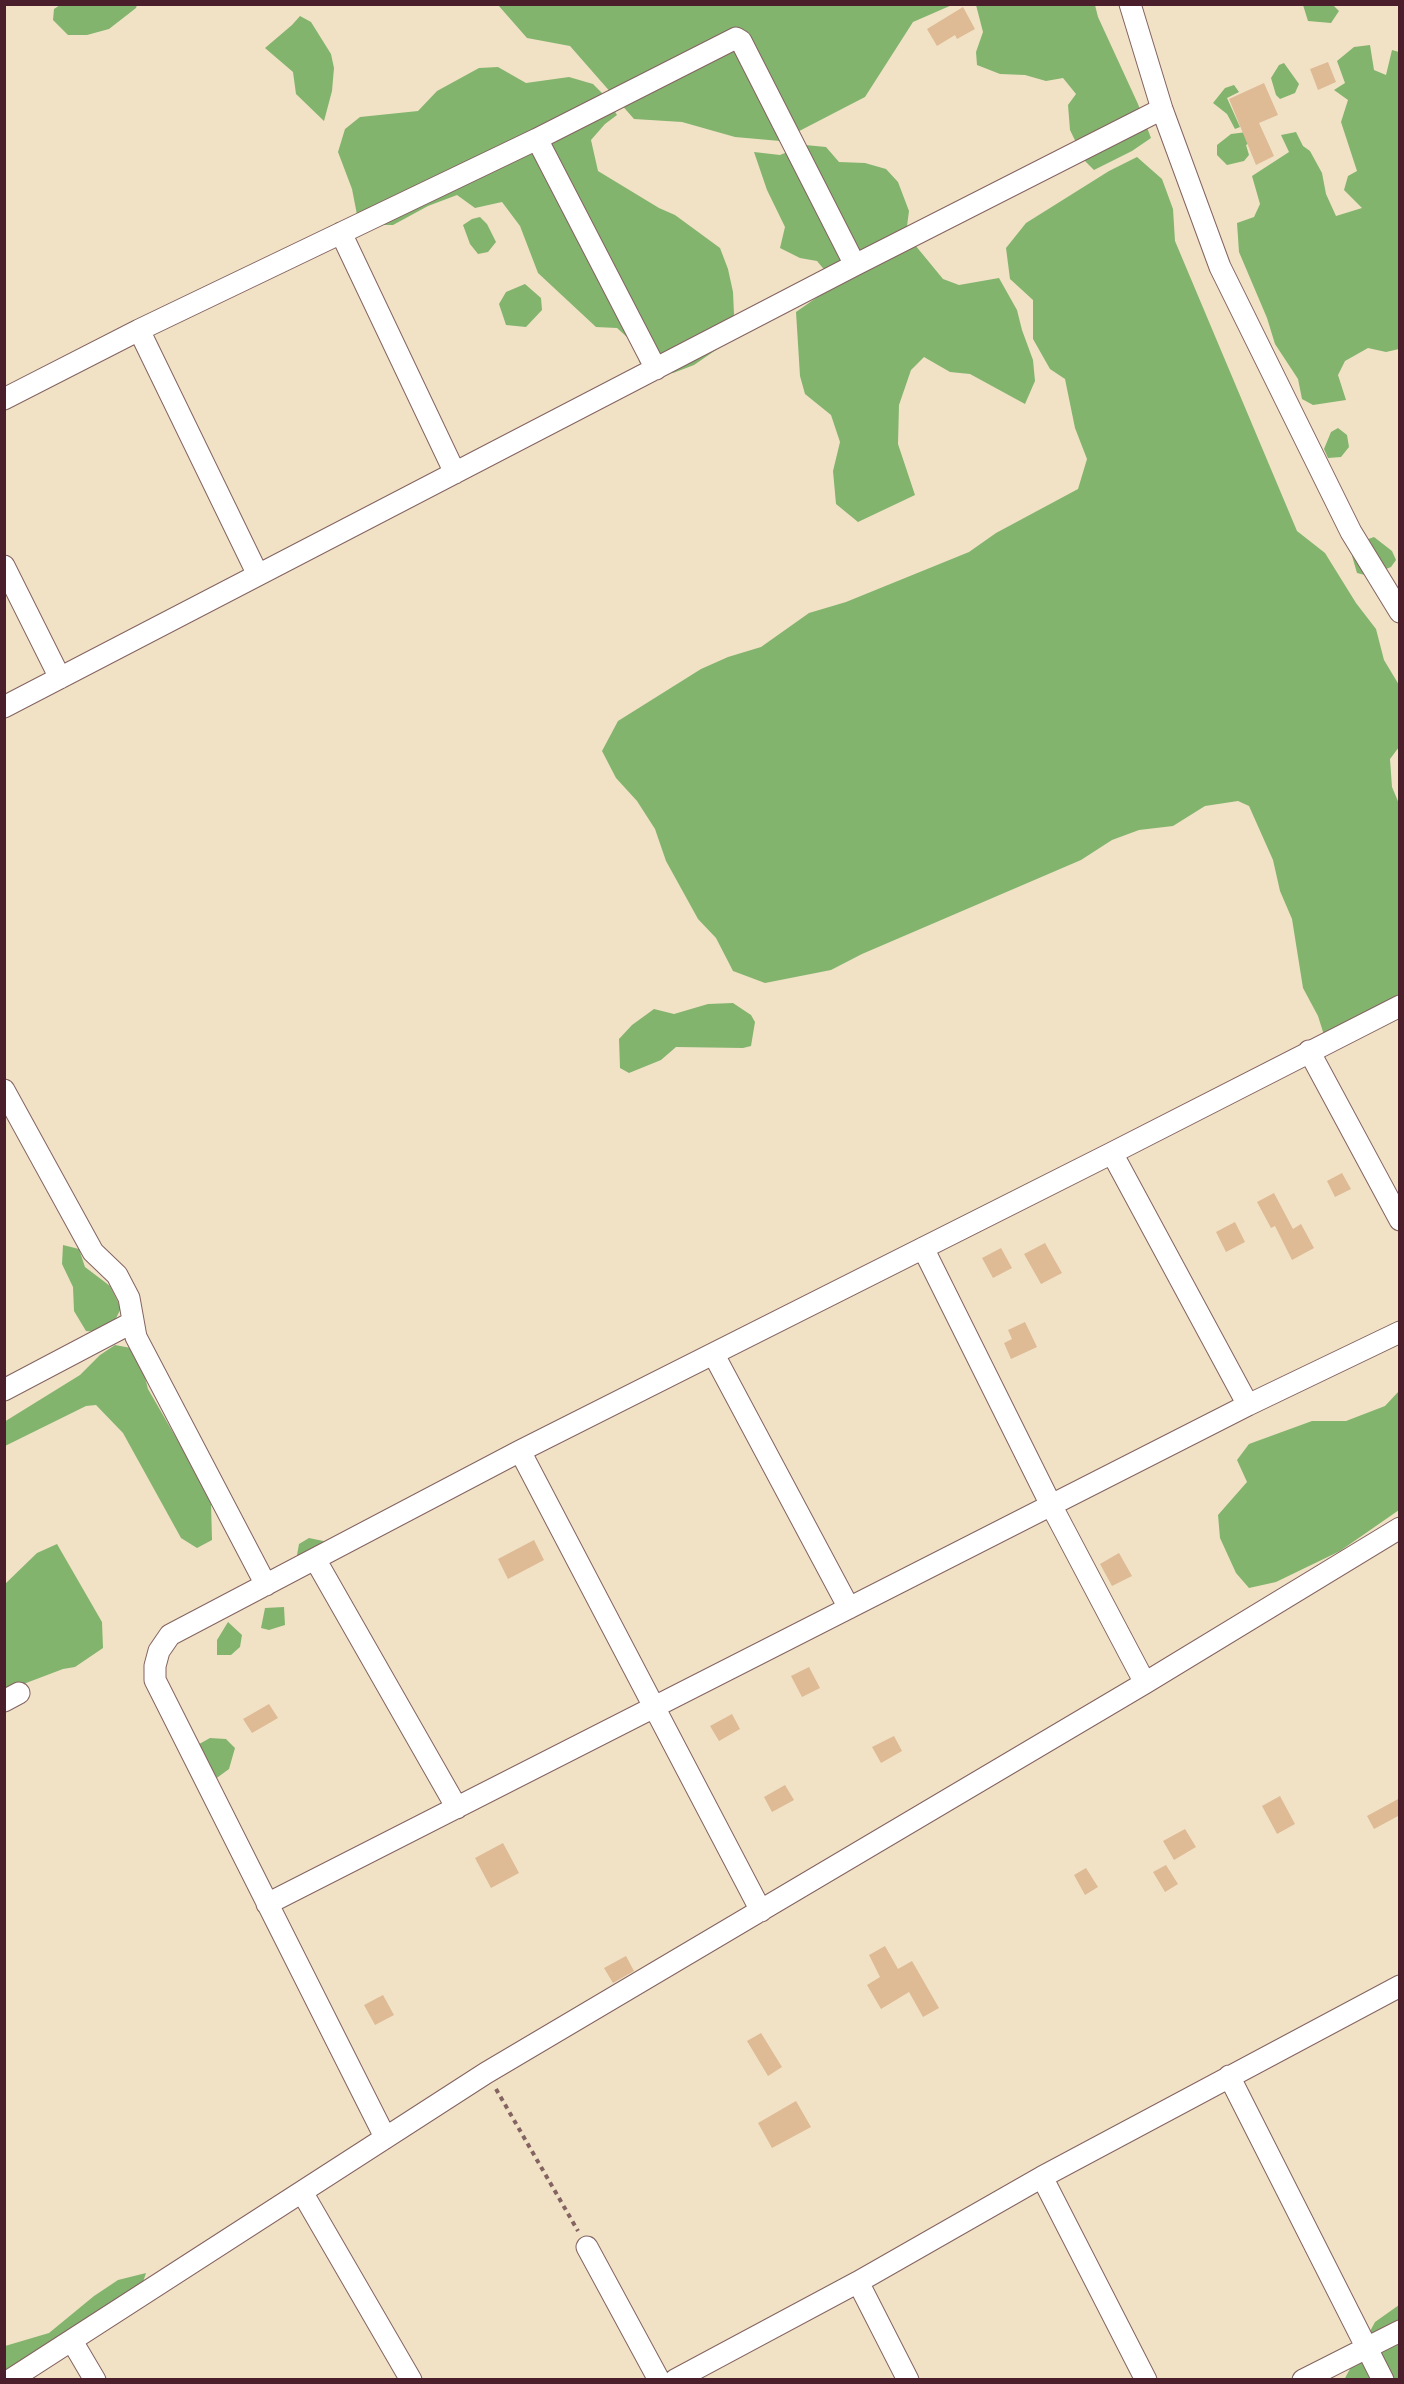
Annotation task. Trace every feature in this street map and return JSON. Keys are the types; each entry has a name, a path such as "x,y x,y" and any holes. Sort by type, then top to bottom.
{"street":[{"path":"1130,4 1162,109 1220,267 1351,532 1400,612"},
{"path":"4,399 139,330 537,139 736,38 739,39 855,265"},
{"path":"4,707 855,265 1162,109"},
{"path":"537,139 656,369"},
{"path":"341,233 455,473"},
{"path":"139,330 258,575"},
{"path":"4,566 60,678"},
{"path":"385,2137 155,1680 155,1666 159,1651 170,1635 520,1451 714,1355 1400,1005"},
{"path":"1309,1051 1400,1220"},
{"path":"4,1090 93,1252 117,1275 129,1298 136,1336 266,1585"},
{"path":"1112,1153 1248,1405"},
{"path":"923,1248 1051,1505 1144,1683"},
{"path":"4,1390 133,1322"},
{"path":"267,1904 1248,1405 1400,1332"},
{"path":"714,1355 849,1608"},
{"path":"520,1451 761,1911"},
{"path":"10,2379 486,2073 1144,1683 1400,1528"},
{"path":"315,1559 457,1808"},
{"path":"675,2379 858,2282 1042,2177 1400,1986"},
{"path":"1229,2076 1383,2379"},
{"path":"1042,2177 1146,2379"},
{"path":"302,2192 411,2379"},
{"path":"587,2247 659,2379"},
{"path":"858,2282 908,2379"},
{"path":"1303,2379 1400,2331"},
{"path":"72,2341 95,2379"}],"path":[{"path":"486,2073 587,2247"}],"green space":[{"path":"60,5 137,5 109,29 87,35 68,35 53,20 54,9"},
{"path":"498,5 952,5 913,22 865,97 780,141 735,137 682,122 634,119 570,46 527,38"},
{"path":"976,5 1095,5 1098,17 1151,138 1132,151 1094,170 1085,161 1070,130 1068,105 1076,94 1063,78 1046,81 1025,75 1000,74 977,65 976,52 983,32"},
{"path":"1303,5 1333,5 1339,11 1331,23 1308,21"},
{"path":"300,16 311,22 331,54 334,68 332,91 324,121 296,94 293,72 265,48"},
{"path":"1370,45 1374,70 1386,75 1392,50 1399,52 1399,349 1386,352 1368,348 1345,361 1338,375 1346,400 1313,405 1302,399 1298,379 1275,344 1267,318 1239,252 1237,223 1254,217 1260,204 1252,176 1289,152 1281,135 1296,132 1322,173 1326,194 1336,216 1362,208 1344,190 1348,176 1357,171 1341,122 1348,100 1334,90 1345,83 1337,61 1354,47"},
{"path":"1284,63 1299,84 1295,93 1280,99 1276,95 1271,78 1279,65"},
{"path":"498,67 526,83 569,77 593,84 606,97 617,115 605,124 591,140 598,171 659,208 675,215 720,248 733,292 734,314 726,343 694,365 673,373 654,374 639,362 638,347 617,328 596,327 538,273 520,226 502,202 475,208 457,195 428,206 393,225 359,225 352,189 338,152 345,129 360,117 418,111 437,91 479,68"},
{"path":"1234,85 1239,92 1227,98 1240,127 1235,129 1227,114 1213,103 1225,88"},
{"path":"1247,132 1258,138 1246,145 1249,155 1244,161 1227,165 1217,155 1217,145 1231,134"},
{"path":"805,145 826,147 839,162 865,163 886,169 898,182 909,211 906,234 943,279 959,285 999,278 1017,310 1033,360 1035,381 1025,404 970,374 950,372 924,357 911,370 899,405 898,444 915,495 858,522 836,504 833,471 840,442 831,415 805,394 800,376 796,312 826,291 827,273 817,261 800,258 780,248 785,227 767,190 754,152 780,155"},
{"path":"1137,157 1162,179 1173,209 1175,241 1297,531 1325,553 1356,603 1376,629 1384,660 1399,685 1399,747 1390,759 1392,787 1400,806 1399,997 1324,1035 1318,1016 1303,988 1292,919 1280,891 1273,860 1249,806 1238,801 1205,806 1173,826 1139,830 1112,840 1081,860 862,954 831,970 765,983 733,971 716,938 698,919 666,861 655,829 637,801 616,778 602,751 618,721 701,669 728,657 761,647 809,613 846,602 969,552 996,533 1078,489 1087,459 1075,428 1065,379 1050,369 1033,339 1033,300 1010,279 1006,248 1026,223 1109,171"},
{"path":"480,217 487,224 496,242 488,252 478,254 470,244 463,225"},
{"path":"525,284 541,298 542,310 526,327 506,325 499,304 506,292"},
{"path":"1338,428 1347,435 1349,447 1341,457 1328,458 1324,449 1331,432"},
{"path":"1374,537 1392,551 1396,560 1391,567 1369,576 1357,573 1352,556 1360,542"},
{"path":"733,1003 751,1015 755,1022 751,1046 743,1048 676,1047 661,1060 629,1073 620,1068 619,1039 632,1025 654,1009 674,1014 708,1004"},
{"path":"63,1245 79,1249 85,1267 110,1286 121,1308 109,1333 86,1331 74,1311 73,1287 62,1264"},
{"path":"115,1345 131,1348 142,1366 148,1389 201,1481 211,1503 212,1540 197,1548 181,1538 123,1433 96,1405 86,1406 5,1446 4,1422 80,1375 100,1355"},
{"path":"1399,1391 1399,1510 1340,1551 1276,1582 1249,1588 1236,1573 1220,1538 1218,1515 1247,1482 1237,1460 1249,1444 1312,1421 1346,1421 1385,1406"},
{"path":"309,1538 328,1542 302,1565 297,1555 299,1544"},
{"path":"57,1544 102,1622 103,1648 75,1667 63,1669 5,1691 5,1584 37,1553"},
{"path":"284,1607 285,1625 269,1630 261,1628 265,1608"},
{"path":"228,1622 242,1635 240,1647 231,1655 217,1655 217,1640"},
{"path":"210,1738 226,1739 235,1748 229,1769 214,1780 192,1748"},
{"path":"146,2273 142,2285 5,2376 5,2346 49,2333 94,2296 118,2280"},
{"path":"1399,2305 1399,2379 1344,2380 1375,2322"}],"building":[{"path":"963,7 975,29 957,39 955,35 937,46 927,29"},
{"path":"1328,62 1336,82 1318,90 1310,69"},
{"path":"1264,83 1278,115 1259,123 1274,156 1256,165 1229,99"},
{"path":"1342,1173 1351,1189 1335,1197 1327,1181"},
{"path":"1274,1193 1293,1229 1301,1224 1314,1248 1292,1260 1275,1226 1271,1228 1257,1202"},
{"path":"1235,1222 1245,1242 1226,1252 1216,1232"},
{"path":"1045,1243 1062,1273 1041,1284 1024,1254"},
{"path":"1001,1248 1012,1268 993,1278 982,1258"},
{"path":"1025,1322 1037,1347 1011,1359 1004,1343 1012,1339 1008,1330"},
{"path":"534,1540 544,1560 508,1579 498,1559"},
{"path":"1119,1553 1132,1576 1112,1586 1100,1564"},
{"path":"809,1667 820,1688 802,1697 791,1676"},
{"path":"269,1704 278,1718 252,1733 243,1719"},
{"path":"732,1714 740,1729 719,1741 710,1726"},
{"path":"894,1736 902,1751 881,1763 872,1747"},
{"path":"785,1785 794,1800 772,1812 764,1797"},
{"path":"1280,1796 1295,1824 1277,1834 1262,1806"},
{"path":"1400,1798 1400,1815 1374,1829 1367,1816"},
{"path":"1185,1829 1196,1847 1174,1860 1163,1841"},
{"path":"503,1843 519,1873 491,1888 475,1858"},
{"path":"1166,1865 1178,1884 1165,1892 1153,1872"},
{"path":"1086,1868 1098,1887 1085,1895 1074,1875"},
{"path":"885,1946 898,1969 912,1961 939,2008 923,2017 909,1992 881,2009 867,1985 880,1977 869,1955"},
{"path":"626,1956 634,1971 613,1983 604,1968"},
{"path":"383,1995 394,2015 375,2025 364,2005"},
{"path":"761,2033 782,2067 768,2076 747,2041"},
{"path":"796,2101 811,2127 772,2148 758,2123"}]}
